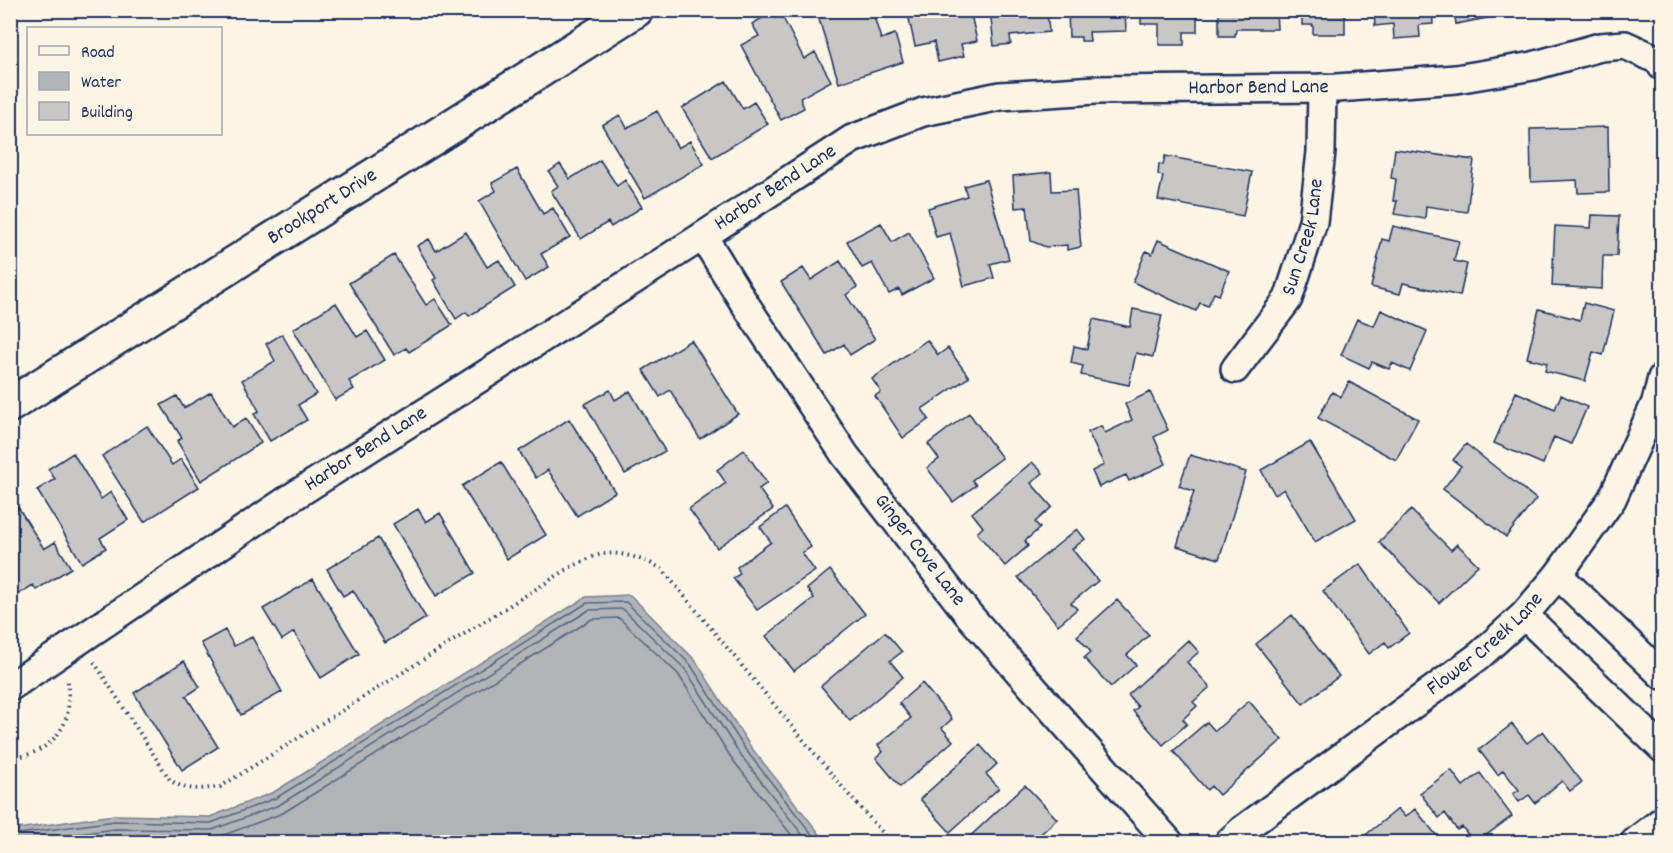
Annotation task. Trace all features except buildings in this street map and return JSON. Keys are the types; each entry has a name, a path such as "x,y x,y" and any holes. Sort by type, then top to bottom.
{"street":[{"name":"Brookport Drive","path":"10,405 636,10"},
{"name":"Harbor Bend Lane","path":"10,687 286,501 852,139 923,112 1000,96 1096,90 1322,88 1456,79 1533,66 1600,47 1625,45 1661,64"},
{"name":"Sun Creek Lane","path":"1234,369 1288,299 1313,222 1321,152 1322,88"},
{"name":"Ginger Cove Lane","path":"703,236 743,301 845,455 968,614 1169,843"},
{"name":"Flower Creek Lane","path":"1229,843 1241,831 1479,656 1524,615 1558,575 1612,500 1656,402 1662,378"},
{"path":"1558,575 1662,675"},
{"path":"1524,615 1662,748"},
{"path":"1635,843 1662,821"}],"path":[{"path":"79,640 170,780 187,789 220,787 572,567 605,554 626,555 646,560 662,569 891,843"},
{"path":"10,757 27,756 55,739 66,719 70,673"}],"water":[{"path":"630,595 695,660 750,746 826,842 11,842 11,830 114,815 210,817 274,792 586,597"}]}
